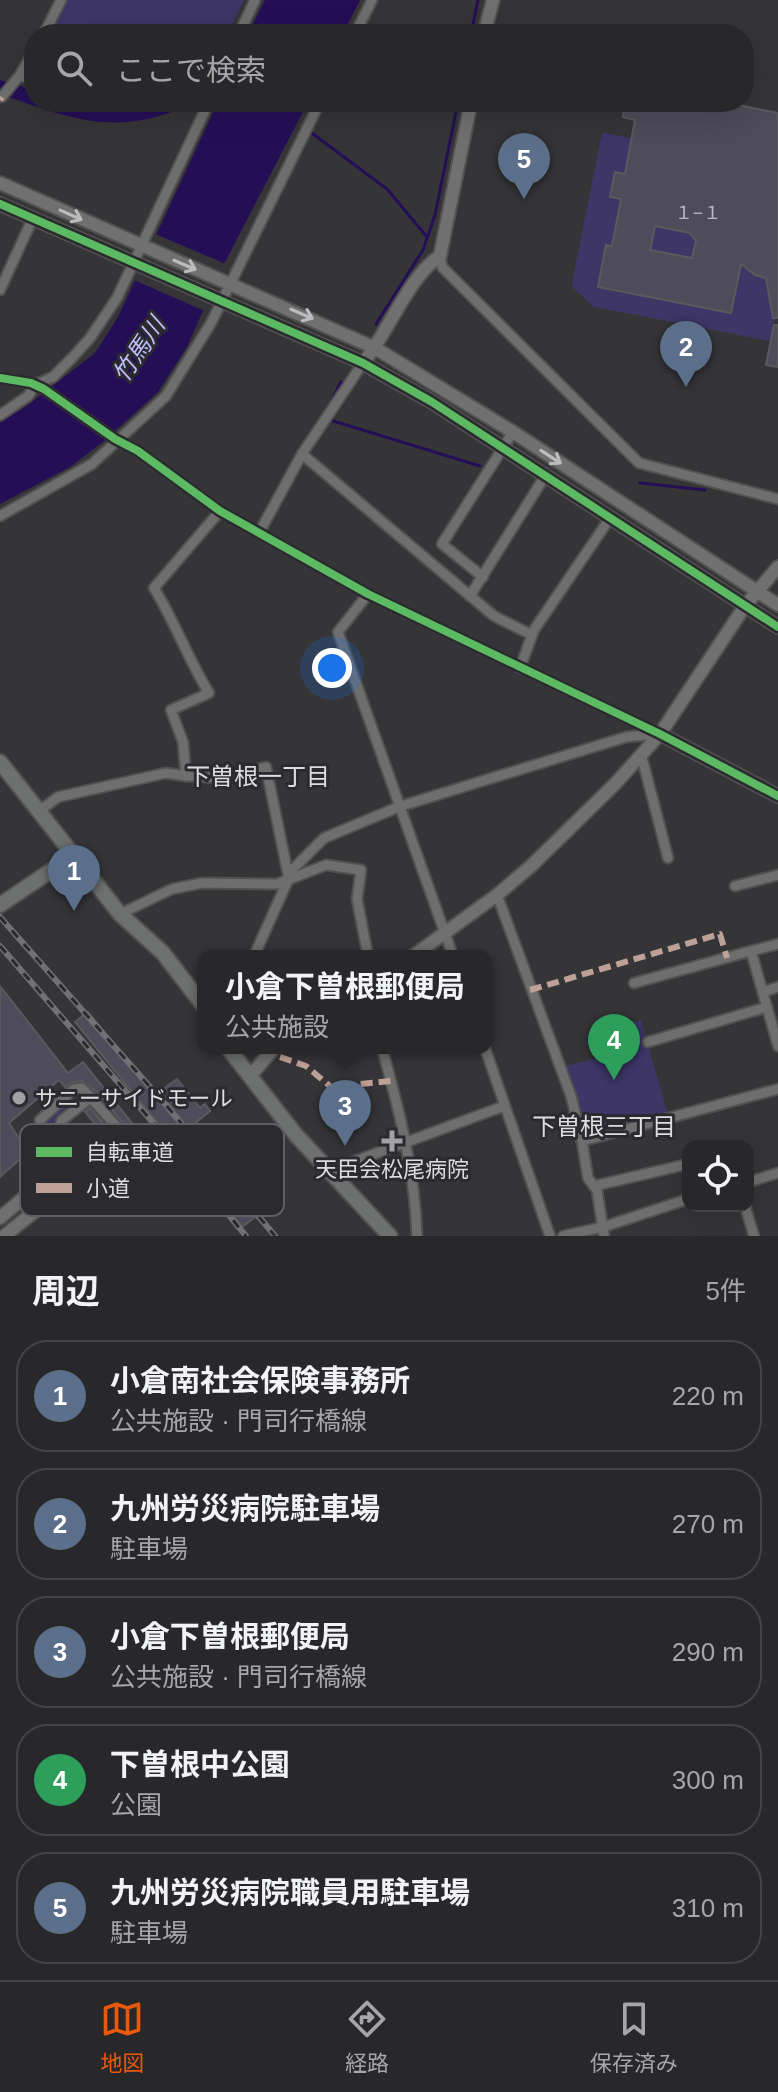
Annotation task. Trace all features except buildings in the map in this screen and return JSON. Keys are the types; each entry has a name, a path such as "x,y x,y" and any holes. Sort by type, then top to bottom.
{"main road":[{"path":"0,762 120,914 163,953 197,997"},
{"path":"0,905 73,856"},
{"path":"233,1054 306,1146 390,1236"}],"street":[{"path":"49,24 61,0"},
{"path":"244,24 255,0"},
{"path":"360,24 372,0"},
{"path":"487,24 493,0"},
{"path":"2,97 24,64"},
{"path":"13,78 24,80"},
{"path":"0,415 53,377 90,338 117,298 204,112"},
{"path":"0,516 92,464 166,396 186,368 316,112"},
{"path":"469,112 440,256 442,267 639,463 778,499"},
{"path":"0,183 375,348 513,432 778,605"},
{"path":"0,204 363,363 432,402 778,627"},
{"path":"0,290 32,220"},
{"path":"259,533 324,420 375,348 426,265 440,256"},
{"path":"0,378 40,387 138,451 220,511 368,594 660,734 778,796"},
{"path":"483,577 442,544 513,432"},
{"path":"302,454 494,616 532,635"},
{"path":"470,596 545,476"},
{"path":"186,776 183,742 171,710 209,693 188,658 177,625 154,588 220,511"},
{"path":"520,668 532,635 610,518"},
{"path":"422,950 497,895 571,829 660,734 745,606 778,567"},
{"path":"368,594 338,632 451,950"},
{"path":"257,950 293,869 324,838 401,806 626,737 660,734"},
{"path":"641,754 668,858"},
{"path":"38,812 58,797 166,773 222,778 266,767 289,879"},
{"path":"120,914 172,889 202,883 277,884 326,865 361,870 357,899 367,950"},
{"path":"735,886 778,875"},
{"path":"497,895 571,1096 588,1178 597,1190 603,1231"},
{"path":"634,983 778,944"},
{"path":"751,951 776,1028 778,1046"},
{"path":"763,992 778,987"},
{"path":"648,1042 767,1007"},
{"path":"250,1076 269,1054"},
{"path":"384,1054 407,1142 416,1202 417,1236"},
{"path":"487,1054 550,1236"},
{"path":"40,1124 40,1120 74,1089 85,1089 114,1124"},
{"path":"582,1141 778,1089"},
{"path":"60,1124 92,1097"},
{"path":"331,1170 504,1106"},
{"path":"594,1186 682,1165"},
{"path":"754,1180 778,1173"},
{"path":"0,1218 20,1201"},
{"path":"563,1236 603,1231 682,1201"},
{"path":"747,1212 754,1236"},
{"path":"4,1236 29,1216"}],"shaded area":[{"path":"64,0 244,0 232,24 52,24"},
{"path":"602,133 631,138 625,174 610,197 621,199 612,246 606,246 598,287 731,313 741,262 755,275 766,278 776,314 770,341 594,307 573,288"},
{"path":"655,226 690,233 696,241 692,258 650,250"},
{"path":"641,1020 668,1115 585,1138 582,1114 563,1067 601,1057 595,1032"},
{"path":"68,1102 77,1102 48,1124 47,1121"}],"water":[{"path":"265,0 360,0 348,24 253,24"},
{"path":"0,80 24,87 24,102 0,94"},
{"path":"52,112 171,112 143,120 120,122 75,118"},
{"name":"竹馬川","path":"213,112 303,112 221,270 187,347 158,392 70,467 0,504 0,423 95,353 118,317"}],"pier":[{"path":"153,233 228,265 207,312 134,280 130,281"}],"waterway":[{"path":"473,24 478,0"},
{"path":"376,324 423,250 435,215 456,112"},
{"path":"309,131 387,189 427,237"},
{"path":"328,408 341,382"},
{"path":"330,415 333,421 480,466"},
{"path":"640,483 705,490"}],"railway":[{"path":"0,917 182,1124"},
{"path":"0,946 154,1124"},
{"path":"230,1216 246,1236"},
{"path":"258,1216 275,1236"}],"marked path":[{"path":"530,990 720,934 727,958"},
{"path":"280,1057 306,1066 331,1087 391,1081"}],"cycle path":[{"path":"0,204 363,363 432,402 778,627"},
{"path":"0,378 31,383 44,389 115,439 138,451 220,511 368,594 660,734 778,796"}],"place":[{"name":"九州労災病院職員用駐車場","path":"524,199"},
{"name":"九州労災病院駐車場","path":"686,387"},
{"name":"小倉南社会保険事務所","path":"74,911"},
{"name":"下曽根中公園","path":"614,1080"},
{"name":"サニーサイドモール","path":"19,1098"},
{"name":"天臣会松尾病院","path":"392,1141"},
{"name":"小倉下曽根郵便局","path":"345,1146"}],"district":[{"name":"下曽根一丁目","path":"258,777"},
{"name":"下曽根三丁目","path":"604,1127"}]}
